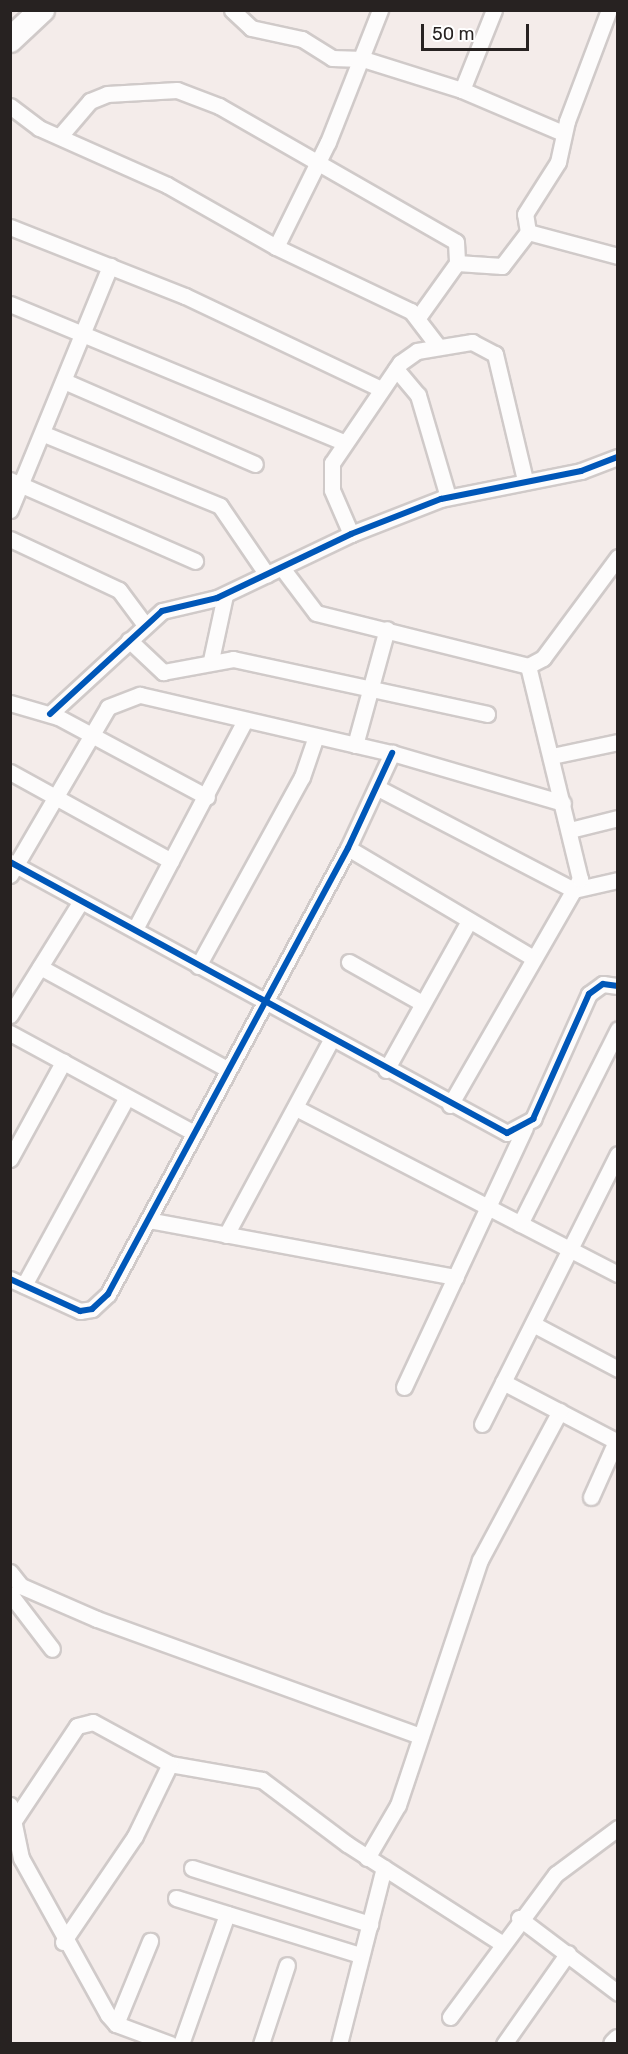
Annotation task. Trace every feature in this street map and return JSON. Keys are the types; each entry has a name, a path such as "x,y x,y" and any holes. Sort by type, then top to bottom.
{"main road":[{"path":"10,40 42,10"}],"street":[{"path":"232,10 250,28 302,39 332,58 363,59 462,90 563,133"},
{"path":"276,247 318,163 363,59 380,10"},
{"path":"462,90 495,10"},
{"path":"457,263 502,266 528,232 525,214 555,170 563,133 609,10"},
{"path":"60,136 98,96 177,90 219,106 456,242 457,263 419,316"},
{"path":"10,106 60,136 167,185 276,247 419,316 437,345"},
{"path":"10,227 110,266 381,389"},
{"path":"528,232 618,256"},
{"path":"10,510 16,483 44,434 110,266"},
{"path":"10,304 343,442"},
{"path":"351,534 330,477 343,442 409,354 437,345 481,344 495,354 525,480"},
{"path":"396,369 418,395 448,496"},
{"path":"64,381 255,464"},
{"path":"44,434 220,506 267,575"},
{"path":"50,714 145,625 173,606 225,595 351,534 448,496 581,471 618,457"},
{"path":"16,483 195,561"},
{"path":"10,539 119,590 145,625"},
{"path":"282,568 316,613 528,666 543,658 618,557"},
{"path":"211,660 225,595"},
{"path":"355,745 387,629"},
{"path":"129,640 163,672 211,660 233,659 487,714"},
{"path":"450,1105 574,890 580,868 528,666"},
{"path":"525,1128 497,1131 135,929 12,868 108,707 140,695 315,739 392,753 563,802"},
{"path":"11,706 50,714 207,797"},
{"path":"135,929 207,797 244,722"},
{"path":"198,966 302,777 315,739"},
{"path":"552,756 618,742"},
{"path":"127,1097 17,1282 69,1309 92,1309 108,1294 225,1068 348,848 378,788 392,753"},
{"path":"10,772 171,861"},
{"path":"378,788 574,890 618,880"},
{"path":"570,830 618,818"},
{"path":"348,848 533,958"},
{"path":"10,1015 81,901"},
{"path":"387,1070 469,921"},
{"path":"350,962 422,1003"},
{"path":"40,967 225,1068"},
{"path":"404,1388 584,1000 603,984 618,986"},
{"path":"520,1224 618,1029"},
{"path":"10,1033 192,1132"},
{"path":"226,1235 331,1040"},
{"path":"10,1159 63,1062"},
{"path":"296,1108 618,1274"},
{"path":"482,1424 618,1154"},
{"path":"148,1220 456,1276"},
{"path":"533,1324 618,1370"},
{"path":"503,1382 617,1441 591,1497"},
{"path":"367,1858 398,1805 480,1560 560,1412"},
{"path":"10,1572 14,1591 52,1649"},
{"path":"14,1591 421,1736"},
{"path":"13,1822 84,1720 170,1764 262,1780 367,1858 501,1943"},
{"path":"63,1942 135,1836 170,1764"},
{"path":"10,1805 21,1858 63,1942 116,2024 170,2043"},
{"path":"450,2017 519,1918 565,1865 618,1828"},
{"path":"192,1868 370,1924"},
{"path":"339,2043 384,1868"},
{"path":"176,1898 360,1955"},
{"path":"181,2043 227,1914"},
{"path":"519,1918 618,1993"},
{"path":"116,2024 150,1941"},
{"path":"504,2043 568,1953"},
{"path":"261,2043 287,1965"}],"cycle path":[{"path":"50,714 162,611 217,598 351,534 441,499 581,471 618,457"},
{"path":"10,1279 80,1311 92,1309 108,1294 348,848 392,753"},
{"path":"10,862 507,1133 533,1119 589,994 603,984 618,986"}]}
